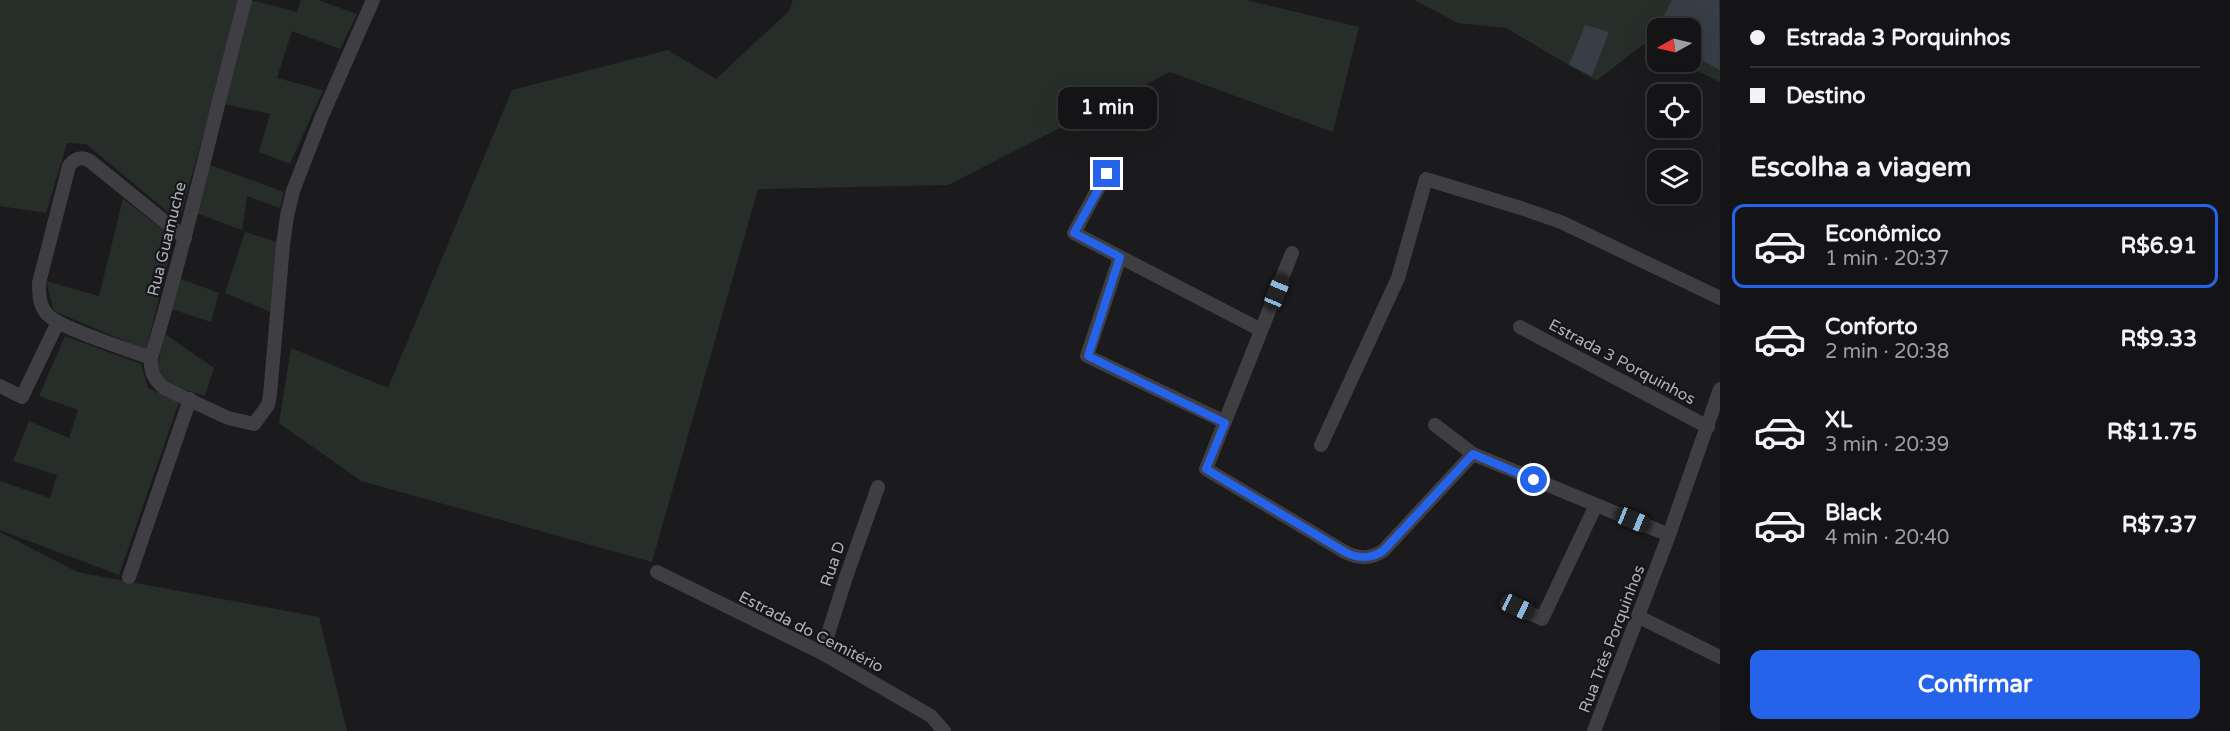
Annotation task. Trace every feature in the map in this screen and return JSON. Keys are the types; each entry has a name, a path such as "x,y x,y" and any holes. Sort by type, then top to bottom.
{"street":[{"name":"Rua Guamuche","path":"151,358 185,238 245,0"},
{"path":"185,238 90,161 81,158 73,161 64,180 39,283 41,305 46,313 58,322 151,358 150,368 157,382 164,388 228,418 254,424 268,405 270,395 285,235 293,191 322,116 373,0"},
{"path":"1107,174 1074,233 1261,330"},
{"path":"1321,446 1398,278 1426,179 1561,222 1720,298"},
{"path":"1293,253 1206,469 1345,552 1360,558 1383,551 1473,454"},
{"path":"1120,257 1088,356 1225,423"},
{"path":"0,386 22,397 58,322"},
{"name":"Estrada 3 Porquinhos","path":"1520,327 1708,427"},
{"name":"Rua Três Porquinhos","path":"1594,731 1639,617 1720,389"},
{"path":"129,577 190,399"},
{"path":"1435,425 1473,454 1669,535"},
{"name":"Rua D","path":"822,653 878,487"},
{"path":"1517,607 1542,619 1596,505"},
{"name":"Estrada do Cemitério","path":"657,572 822,653 931,716 945,731"},
{"path":"1639,617 1720,657"}],"shaded area":[{"path":"0,0 241,0 179,221 86,144 67,143 46,213 0,206"},
{"path":"251,0 297,12 301,0 318,0 357,14 340,49 292,31 277,78 323,90 290,164 259,152 270,114 224,104"},
{"path":"793,0 1246,0 1359,27 1333,132 1170,72 948,185 758,189 652,562 361,481 279,423 291,348 388,388 512,90 668,50 716,79 789,11"},
{"path":"1414,0 1720,0 1720,82 1700,72 1701,18 1647,18 1647,46 1644,44 1596,81 1506,28 1458,23"},
{"path":"1672,0 1719,0 1720,70 1701,60 1701,18 1663,18"},
{"path":"1585,25 1609,32 1592,76 1569,65"},
{"path":"210,165 284,192 280,208 247,196 242,230 196,213"},
{"path":"123,199 174,238 146,350 54,311 46,281 99,296"},
{"path":"245,232 277,242 271,312 225,293"},
{"path":"181,279 219,293 211,322 171,309"},
{"path":"165,334 214,368 205,396 165,383 157,368"},
{"path":"65,336 141,364 148,388 179,402 119,575 0,530 0,481 50,498 57,475 13,461 29,421 69,438 78,410 39,396"},
{"path":"0,532 77,572 319,617 347,731 0,731"}],"route":[{"path":"1107,174 1074,233 1120,257 1088,356 1225,423 1206,469 1345,552 1360,558 1383,551 1473,454 1534,480"}]}
